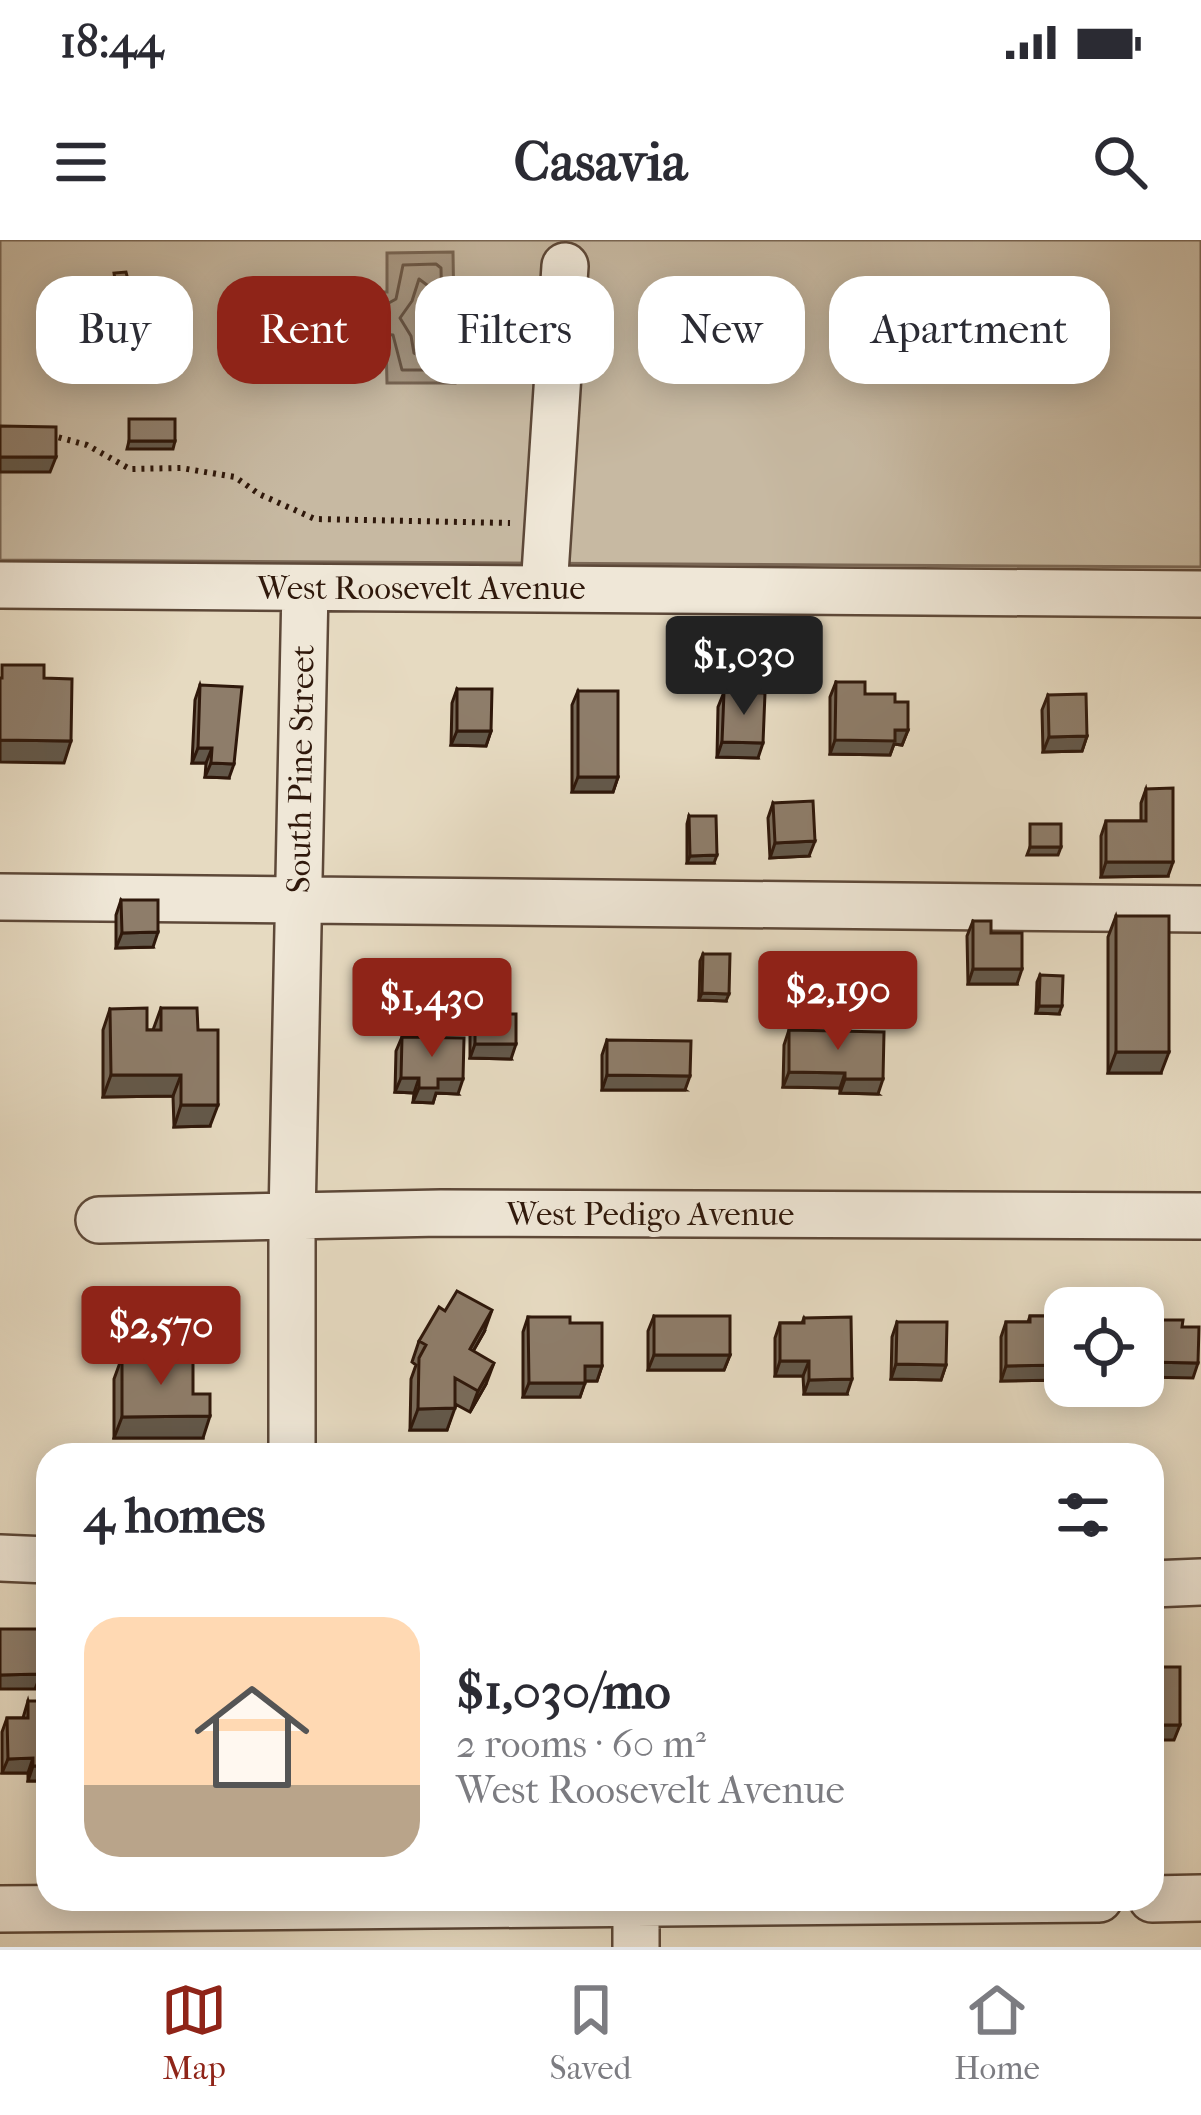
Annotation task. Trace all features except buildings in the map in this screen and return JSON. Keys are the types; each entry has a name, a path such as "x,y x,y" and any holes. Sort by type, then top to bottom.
{"street":[{"path":"544,589 565,266"},
{"name":"West Roosevelt Avenue","path":"0,585 1201,594"},
{"name":"South Pine Street","path":"292,1443 305,587"},
{"path":"0,897 1201,910"},
{"name":"West Pedigo Avenue","path":"100,1220 441,1214 1201,1216"},
{"path":"0,1558 36,1560"},
{"path":"1164,1584 1201,1582"},
{"path":"1164,1898 1201,1898"},
{"path":"0,1909 36,1908"},
{"path":"430,1911 636,1925 885,1911"}],"path":[{"path":"42,434 87,445 130,469 181,468 235,477 259,494 315,519 549,523"}],"shaded area":[{"path":"0,240 1201,240 1201,567 0,560"}],"water":[{"path":"453,252 453,276 415,276 415,383 391,383 387,253"}]}
